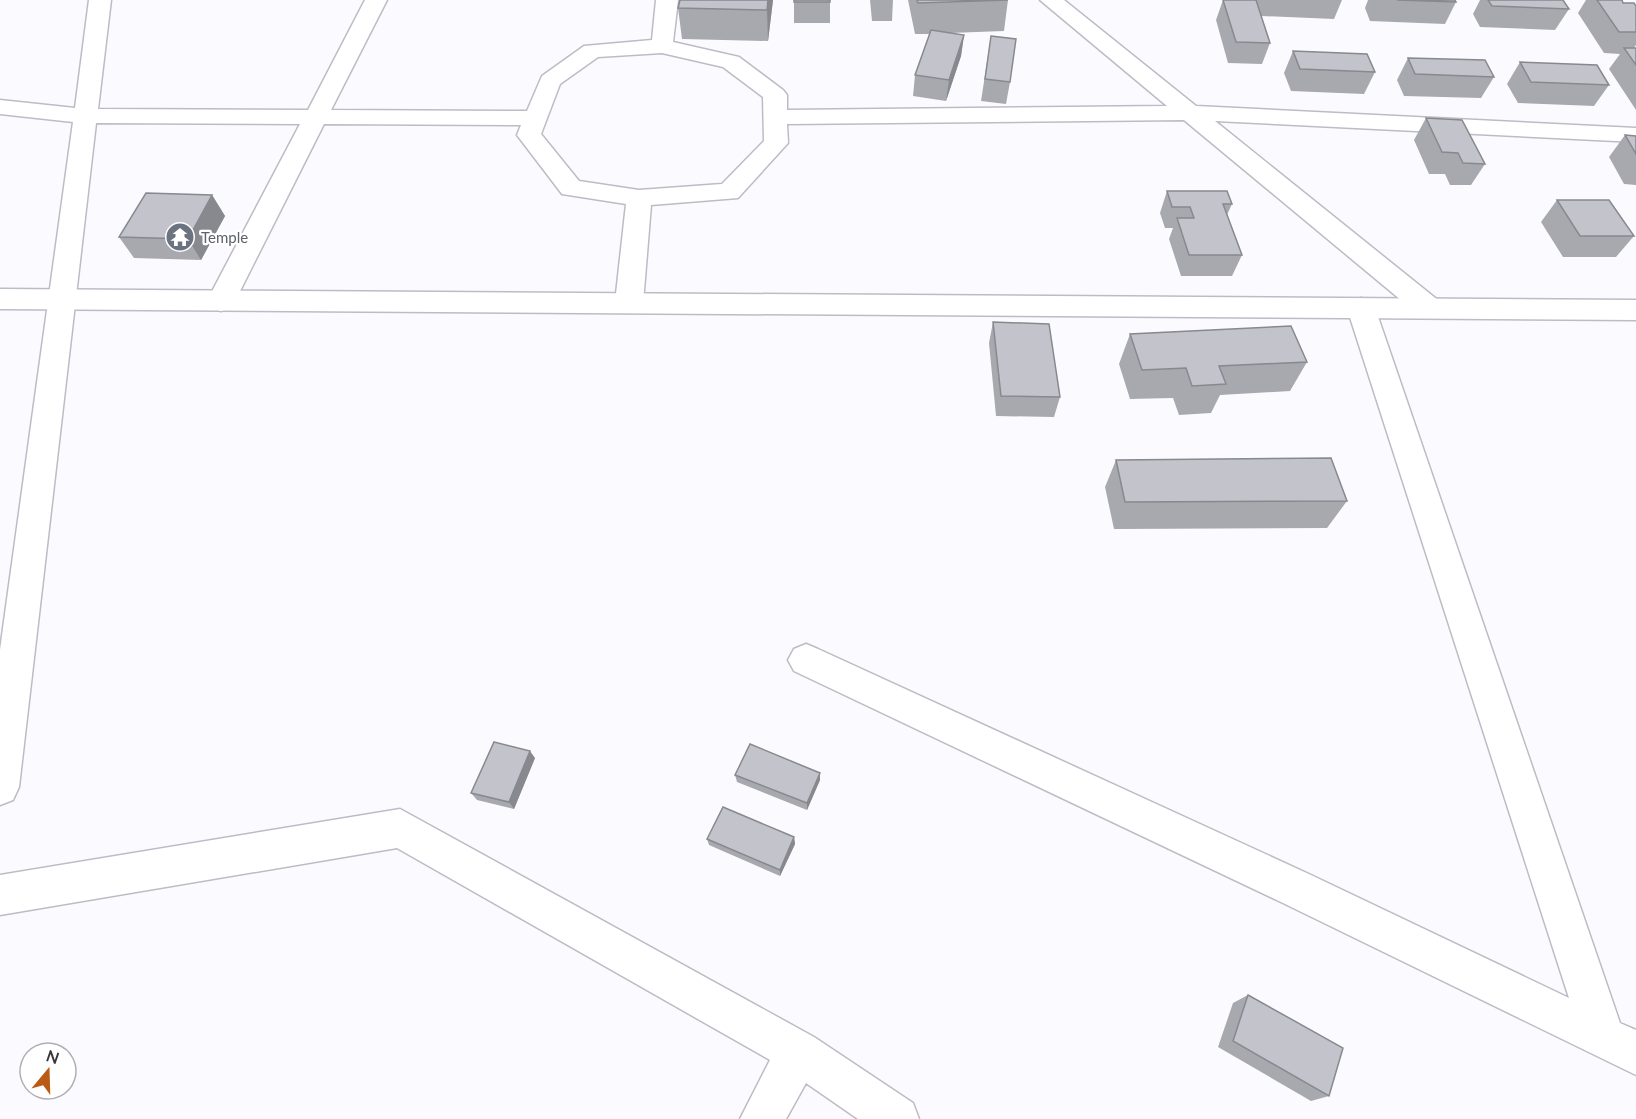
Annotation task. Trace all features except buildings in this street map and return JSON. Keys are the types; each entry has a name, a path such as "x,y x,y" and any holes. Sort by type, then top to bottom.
{"street":[{"path":"0,787 100,0"},
{"path":"221,301 376,0"},
{"path":"662,46 667,0"},
{"path":"1052,0 1429,308"},
{"path":"662,46 730,62 775,95 775,117 776,143 729,192 639,198 571,188 529,135 550,81 592,51 662,46"},
{"path":"0,107 85,116 536,118"},
{"path":"775,117 1190,113 1636,135"},
{"path":"629,303 639,198"},
{"path":"0,299 1636,310"},
{"path":"1361,308 1619,1045"},
{"path":"806,660 1297,889 1619,1045"},
{"path":"0,895 400,828 799,1052 897,1119"},
{"path":"762,1119 799,1052"}],"place":[{"name":"Temple","path":"180,237"}]}
